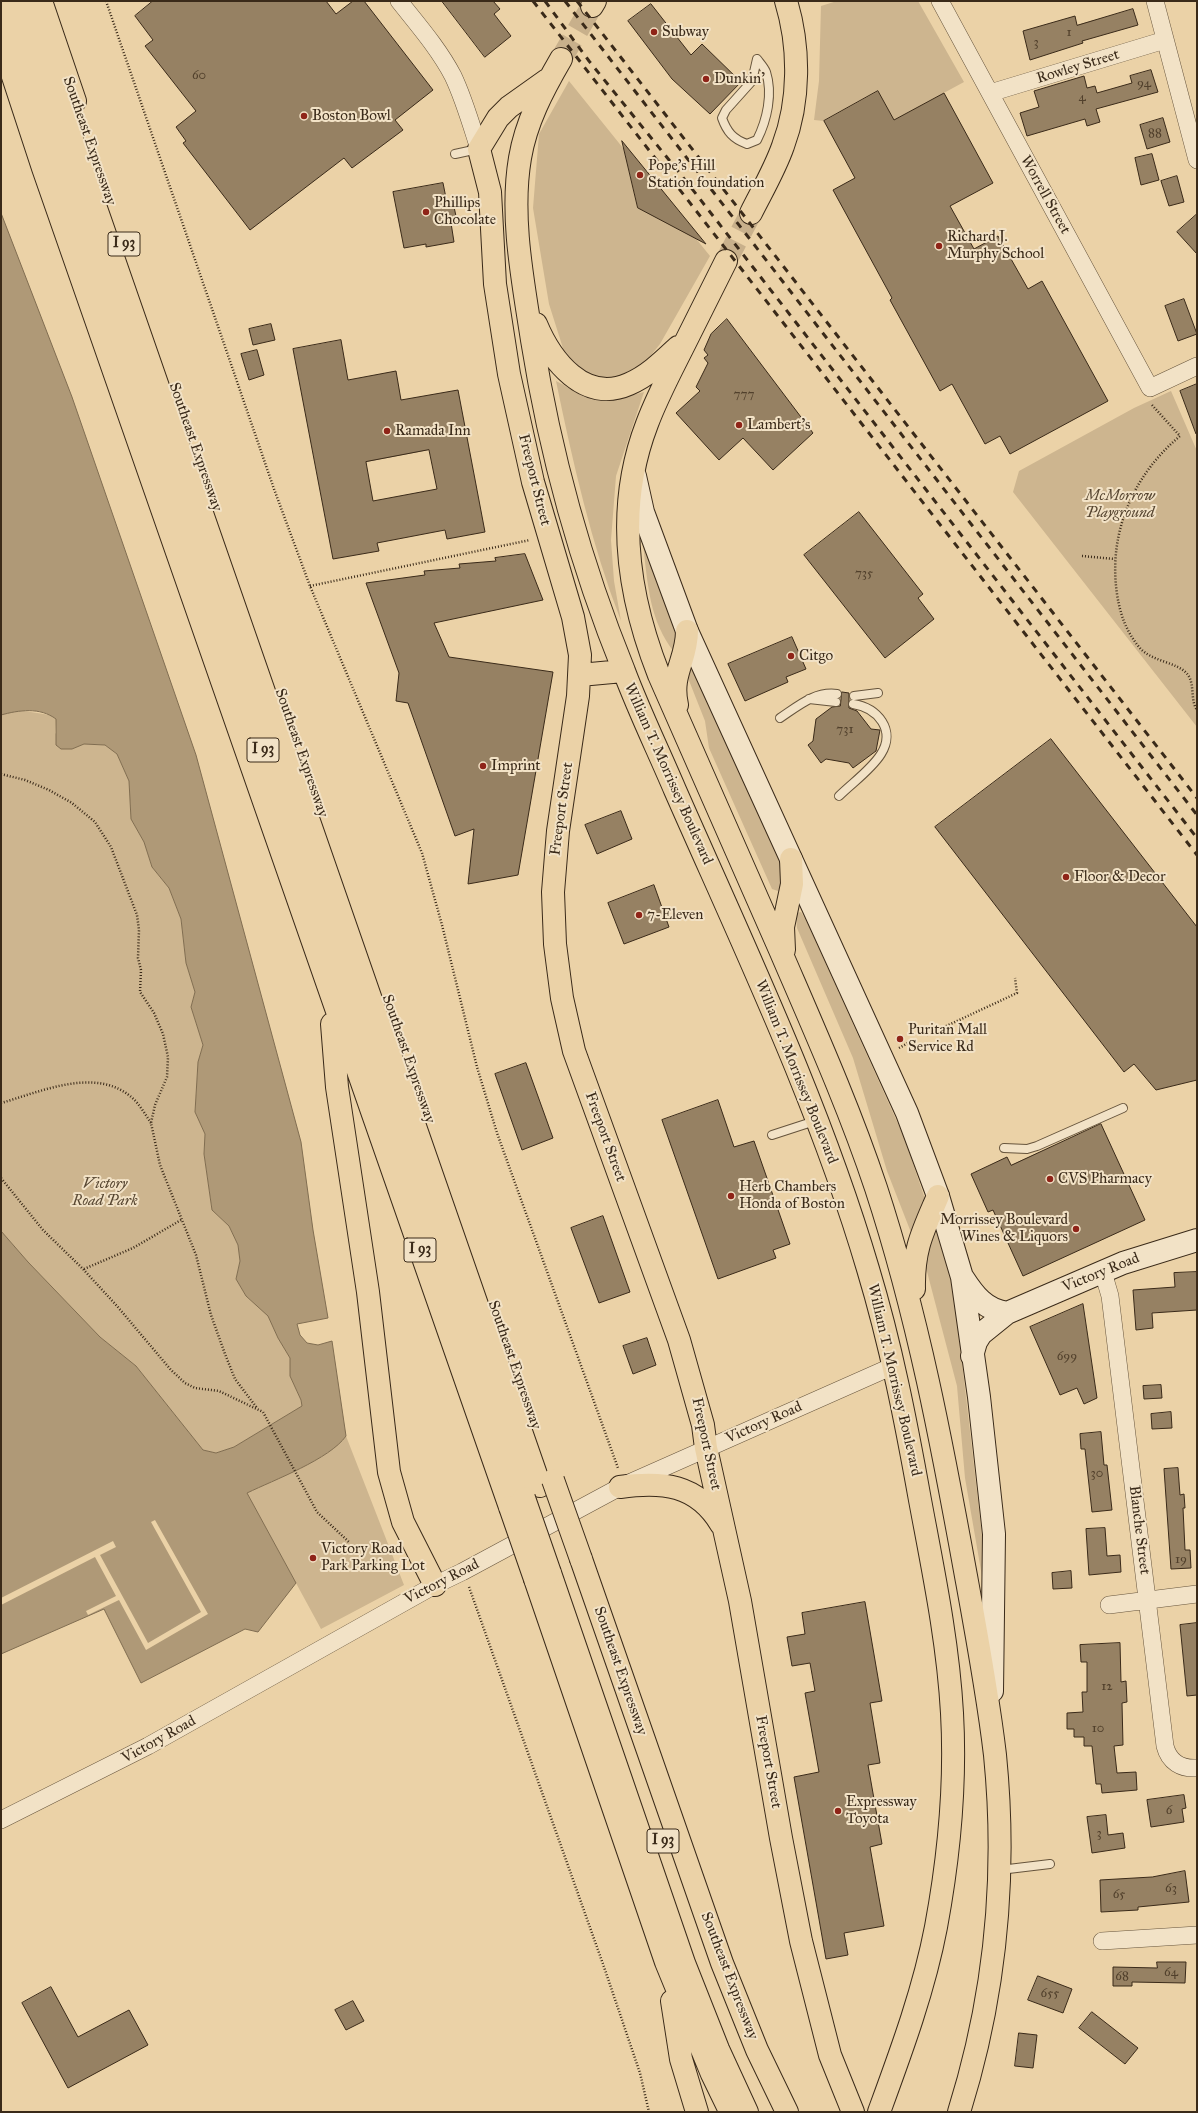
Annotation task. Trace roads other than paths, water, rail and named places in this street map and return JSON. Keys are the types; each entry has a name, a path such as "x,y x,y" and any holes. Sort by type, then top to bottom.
{"main road":[{"name":"I 93","path":"4,1 61,170 532,1492"},
{"name":"I 93","path":"24,1 532,1492"},
{"name":"Southeast Expressway","path":"41,1 558,1569 666,1962 712,2074 730,2112"},
{"path":"751,213 779,156 792,111 795,83 795,51 793,28 786,1"},
{"name":"Southeast Expressway","path":"1,40 43,168 329,993 532,1492 558,1569 758,2050 787,2112"},
{"name":"William T. Morrissey Boulevard","path":"479,149 488,132 501,115 556,67 531,117 522,144 517,188 518,233 526,299 542,397 568,504 593,587 623,671 783,1035 818,1120 861,1243 893,1366 908,1436 945,1646 952,1714 953,1777 946,1865 935,1935 918,2000 879,2112"},
{"name":"Freeport Street","path":"479,149 488,184 491,208 493,265 500,319 519,422 541,512 575,624 580,655 577,706 558,831 553,892 559,978 574,1051 678,1340 700,1412 706,1448 740,1601 781,1838 804,1953 830,2055 853,2112"},
{"path":"491,208 499,208 510,213 515,220 518,233"},
{"name":"William T. Morrissey Boulevard","path":"726,261 646,425 634,467 628,529 632,589 647,645 829,1062 864,1152 893,1240 920,1339 942,1442 991,1724 997,1788 999,1870 994,1948 984,2018 976,2053 959,2112"},
{"path":"526,299 543,339 562,368 573,378 602,388 613,388 628,385 650,372 688,338"},
{"path":"634,467 635,484 641,506 687,631 917,1136 938,1196 962,1277 979,1397 995,1549 991,1724"},
{"path":"541,512 568,504"},
{"path":"685,735 676,699 674,682 686,646 687,631"},
{"path":"580,675 623,671"},
{"path":"790,972 785,953 783,927 792,884 791,859"},
{"path":"329,993 337,1087 368,1292 389,1472 403,1522 435,1585"},
{"path":"920,1339 914,1289 914,1263 921,1236 938,1196"},
{"name":"Victory Road","path":"972,1356 976,1342 984,1330 1007,1313 1137,1258 1197,1240"},
{"path":"962,1277 983,1303 991,1308 1007,1313"},
{"path":"619,1479 679,1488 703,1501 715,1514 724,1528"},
{"name":"I 93","path":"558,1569 684,1963 718,2049 747,2112"},
{"name":"I 93","path":"558,1569 708,1969 744,2056 771,2112"},
{"path":"666,1962 681,2059 697,2112"}],"street":[{"name":"Freeport Street","path":"399,1 449,69 460,93 479,149"},
{"name":"Worrell Street","path":"940,1 1150,395 1197,366"},
{"path":"1155,1 1197,160"},
{"name":"Rowley Street","path":"990,94 1165,40"},
{"name":"Blanche Street","path":"1103,1272 1110,1296 1166,1751 1172,1760 1180,1766 1197,1768"},
{"name":"Victory Road","path":"1,1820 148,1746 435,1585 462,1572 619,1479 706,1448 893,1366"},
{"path":"1110,1605 1197,1594"},
{"path":"1102,1940 1197,1934"}],"lane":[{"path":"757,59 766,71 767,110 763,127 757,140 747,144 737,140 726,131 722,118 726,110 752,81 757,59"},
{"path":"455,154 479,149"},
{"path":"839,796 880,755 885,743 884,726 878,715 854,700 878,693"},
{"path":"780,718 809,699 820,694 837,698"},
{"path":"1004,1148 1026,1149 1037,1146 1123,1108"},
{"path":"772,1135 818,1120"},
{"path":"999,1870 1050,1864"}],"tunnel":[{"path":"561,59 592,6"},
{"path":"726,261 751,213"}],"railway":[{"path":"533,1 1197,855"},
{"path":"545,1 589,61 682,176 1197,838"},
{"path":"565,1 1197,815"},
{"path":"577,1 1197,798"}],"place":[{"name":"Subway","path":"654,32"},
{"name":"Dunkin'","path":"706,79"},
{"name":"Boston Bowl","path":"304,116"},
{"name":"Pope's Hill Station foundation","path":"640,175"},
{"name":"Phillips Chocolate","path":"426,212"},
{"name":"Richard J. Murphy School","path":"939,246"},
{"name":"Lambert's","path":"739,425"},
{"name":"Ramada Inn","path":"387,431"},
{"name":"Citgo","path":"791,656"},
{"name":"Imprint","path":"483,766"},
{"name":"Floor & Decor","path":"1066,877"},
{"name":"7-Eleven","path":"639,915"},
{"name":"Puritan Mall Service Rd","path":"900,1039"},
{"name":"CVS Pharmacy","path":"1050,1179"},
{"name":"Herb Chambers Honda of Boston","path":"731,1196"},
{"name":"Morrissey Boulevard Wines & Liquors","path":"1076,1229"},
{"name":"Victory Road Park Parking Lot","path":"313,1558"},
{"name":"Expressway Toyota","path":"838,1811"}],"park label":[{"name":"McMorrow Playground","path":"1120,504"},
{"name":"Victory Road Park","path":"105,1192"}]}
